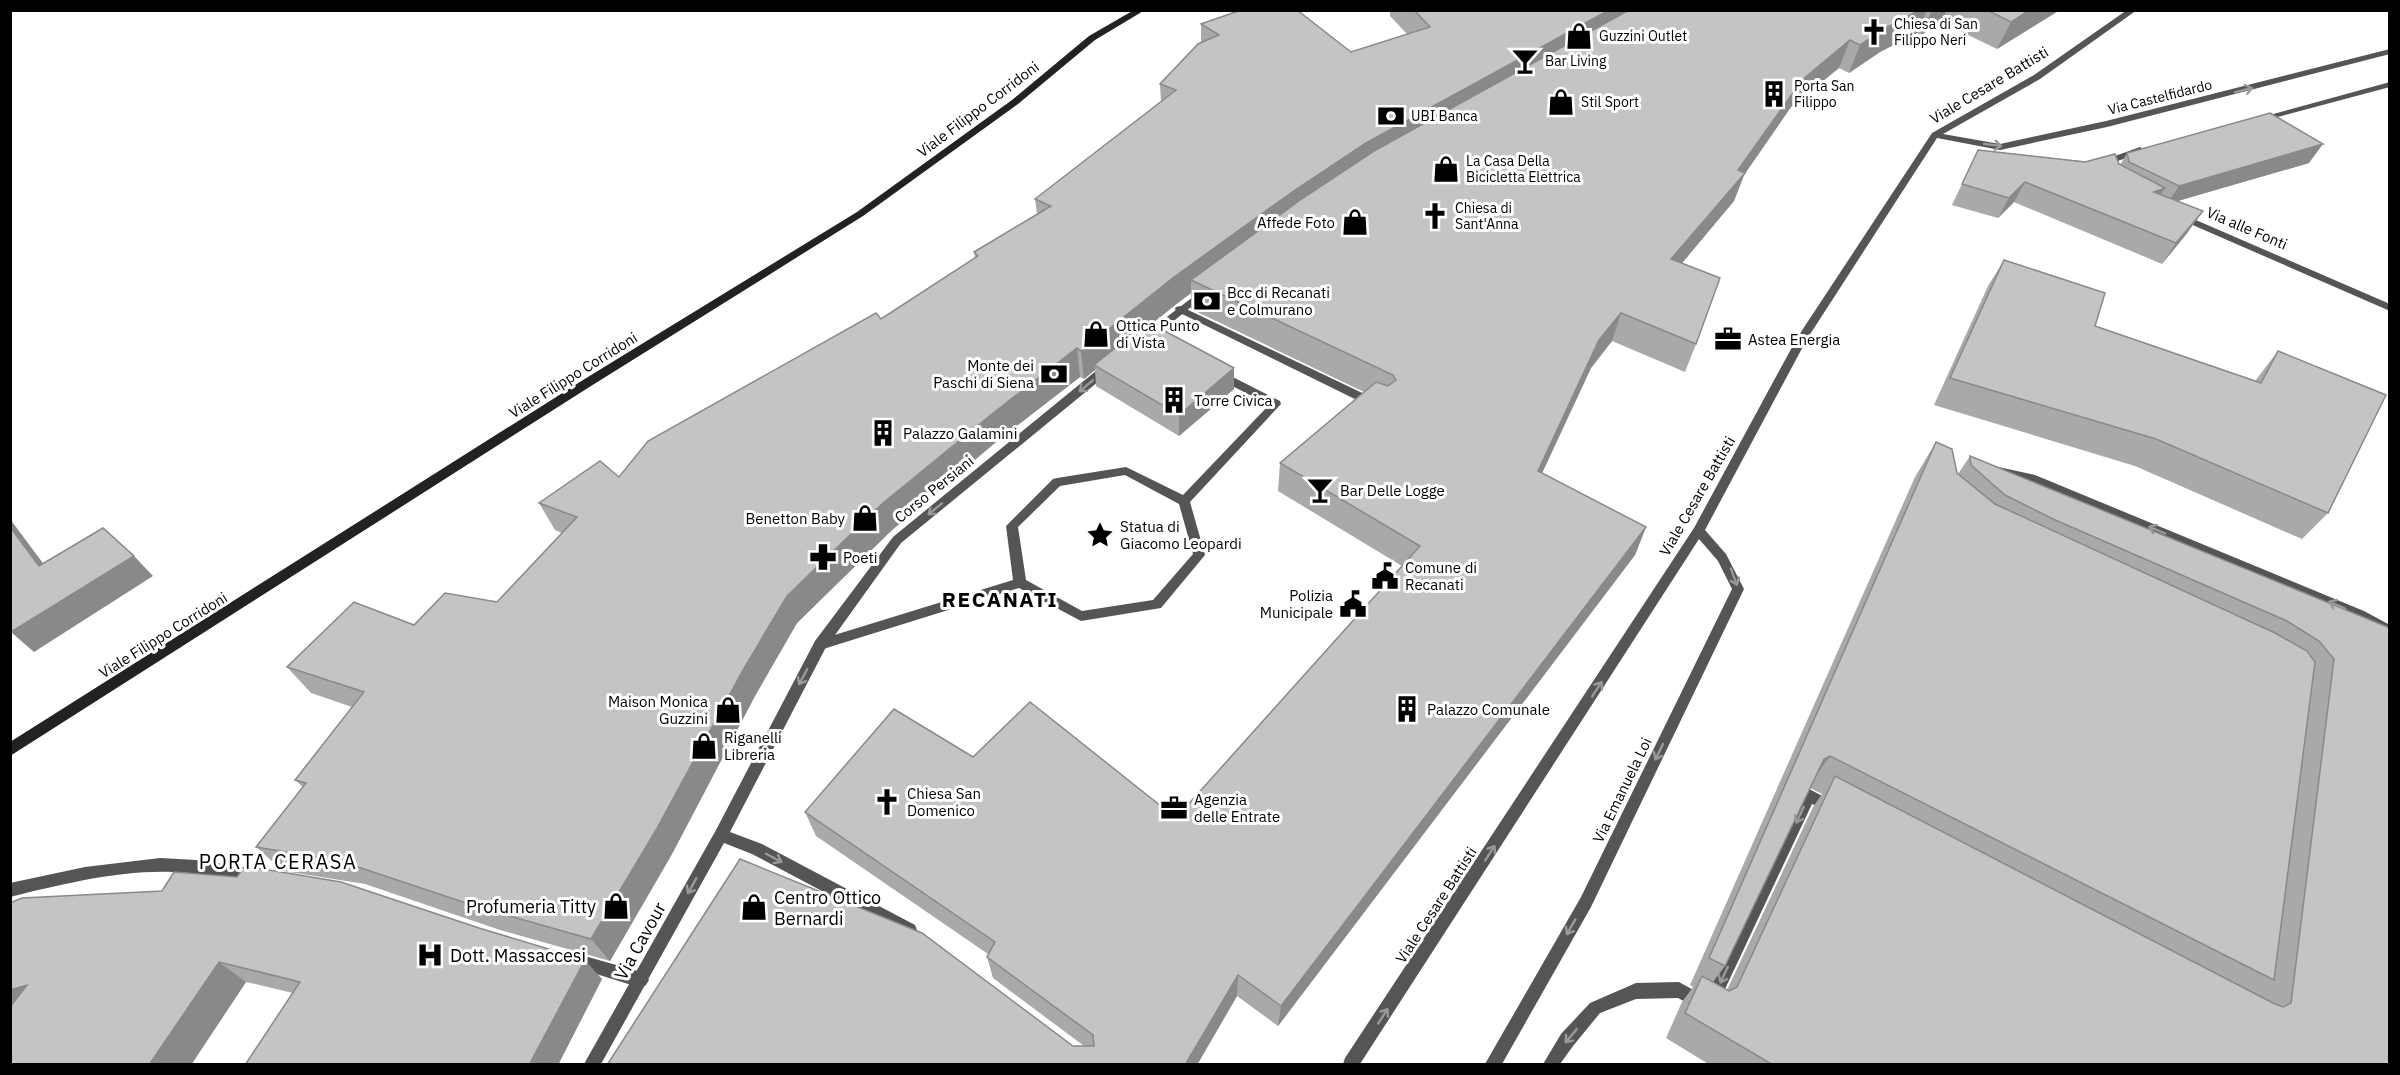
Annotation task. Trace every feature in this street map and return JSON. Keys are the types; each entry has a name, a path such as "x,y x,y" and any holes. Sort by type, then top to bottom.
{"main road":[{"name":"Viale Filippo Corridoni","path":"10,750 587,383 860,214 1015,102 1092,38 1141,10"}],"street":[{"name":"Viale Cesare Battisti","path":"1351,1065 1698,531 1802,338 1935,135 2037,77 2133,10"},
{"name":"Via Castelfidardo","path":"1935,135 2000,147 2107,124 2390,51"},
{"path":"2245,123 2390,84"},
{"path":"2108,167 2147,148"},
{"name":"Via alle Fonti","path":"2176,214 2390,308"},
{"path":"1133,348 1153,338 1180,309 1207,289"},
{"path":"1180,309 1383,408"},
{"name":"Corso Persiani","path":"720,835 820,645 897,540 1118,360"},
{"path":"1184,501 1276,404 1207,367"},
{"path":"1984,470 2000,470 2031,478 2360,615 2390,631"},
{"path":"820,645 1020,583 1081,616 1157,604 1199,555 1184,501 1126,471 1057,482 1012,526 1020,583"},
{"name":"Via Emanuela Loi","path":"1493,1065 1586,902 1738,589 1729,565 1715,546 1698,531"},
{"path":"1551,1065 1567,1040 1595,1008 1636,991 1679,990 1709,1007 1809,795 1839,811"},
{"path":"720,835 757,849 926,941"},
{"name":"Via Cavour","path":"592,1065 720,835"},
{"path":"10,890 69,875 161,865 202,867 271,878"},
{"path":"564,957 641,980"}],"building":[{"path":"1241,10 1297,10 1351,52 1430,27 1414,10 1609,10 1366,143 1295,190 1174,277 1081,351 1077,348 883,503 787,596 743,670 656,830 591,939 478,907 340,861 256,847 306,783 295,780 364,692 287,667 354,602 414,625 445,593 497,602 577,517 539,503 600,461 619,477 648,441 876,313 881,319 978,256 974,252 1051,206 1035,199 1176,90 1160,84 1198,44 1219,35 1201,24"},
{"path":"1629,10 1920,10 1860,45 1850,40 1802,80 1738,170 1745,173 1671,259 1720,278 1696,344 1621,313 1599,340 1538,471 1646,527 1281,1006 1238,975 1185,1065 607,1065 740,859 922,933 1073,1046 1094,1046 1093,1035 987,957 995,942 805,812 894,709 973,757 1030,702 1176,818 1420,546 1280,463 1376,382 1388,386 1396,380 1393,375 1191,280 1303,198 1374,151"},
{"path":"1987,10 2029,10 2011,22"},
{"path":"2270,113 2323,144 2179,186 2129,162 2127,153"},
{"path":"1978,150 2085,162 2115,154 2119,164 2165,188 2154,192 2203,211 2176,243 2025,182 2009,198 1962,184"},
{"path":"2004,260 2105,293 2095,326 2261,383 2278,351 2386,395 2328,513 2156,439 1950,378"},
{"path":"1148,322 1234,368 1179,415 1094,365"},
{"path":"1936,442 1952,449 1957,473 1995,504 2275,633 2307,651 2315,662 2274,980 1830,756 1824,759 1725,966 1709,958"},
{"path":"1970,456 2390,628 2390,1065 1773,1065 1685,1013 1702,976 1729,991 1737,987 1835,776 2275,1004 2283,1007 2291,1003 2334,659 2319,641 2287,621 2053,519 2005,495 1971,465"},
{"path":"10,527 39,566 103,528 134,556 11,632"},
{"path":"245,866 341,882 585,960 529,1065 245,1065 300,982 219,962 149,1065 10,1065 10,1007 27,985 10,990 10,903 22,898 162,891 174,872 237,877"}],"place":[{"name":"Chiesa di San Filippo Neri","path":"1874,32"},
{"name":"Guzzini Outlet","path":"1579,36"},
{"name":"Bar Living","path":"1525,61"},
{"name":"Porta San Filippo","path":"1774,94"},
{"name":"Stil Sport","path":"1561,102"},
{"name":"UBI Banca","path":"1391,116"},
{"name":"La Casa Della Bicicletta Elettrica","path":"1446,169"},
{"name":"Chiesa di Sant'Anna","path":"1435,216"},
{"name":"Affede Foto","path":"1355,222"},
{"name":"Bcc di Recanati e Colmurano","path":"1207,301"},
{"name":"Ottica Punto di Vista","path":"1096,334"},
{"name":"Astea Energia","path":"1728,339"},
{"name":"Monte dei Paschi di Siena","path":"1054,374"},
{"name":"Torre Civica","path":"1174,400"},
{"name":"Palazzo Galamini","path":"883,433"},
{"name":"Bar Delle Logge","path":"1320,490"},
{"name":"Benetton Baby","path":"865,518"},
{"name":"Statua di Giacomo Leopardi","path":"1100,535"},
{"name":"Poeti","path":"823,557"},
{"name":"Comune di Recanati","path":"1385,576"},
{"name":"Polizia Municipale","path":"1353,604"},
{"name":"Palazzo Comunale","path":"1407,709"},
{"name":"Maison Monica Guzzini","path":"728,710"},
{"name":"Riganelli Libreria","path":"704,746"},
{"name":"Chiesa San Domenico","path":"887,802"},
{"name":"Agenzia delle Entrate","path":"1174,808"},
{"name":"Profumeria Titty","path":"616,906"},
{"name":"Centro Ottico Bernardi","path":"754,907"},
{"name":"Dott. Massaccesi","path":"430,955"}],"district":[{"name":"RECANATI","path":"1000,599"},
{"name":"PORTA CERASA","path":"278,861"}]}
